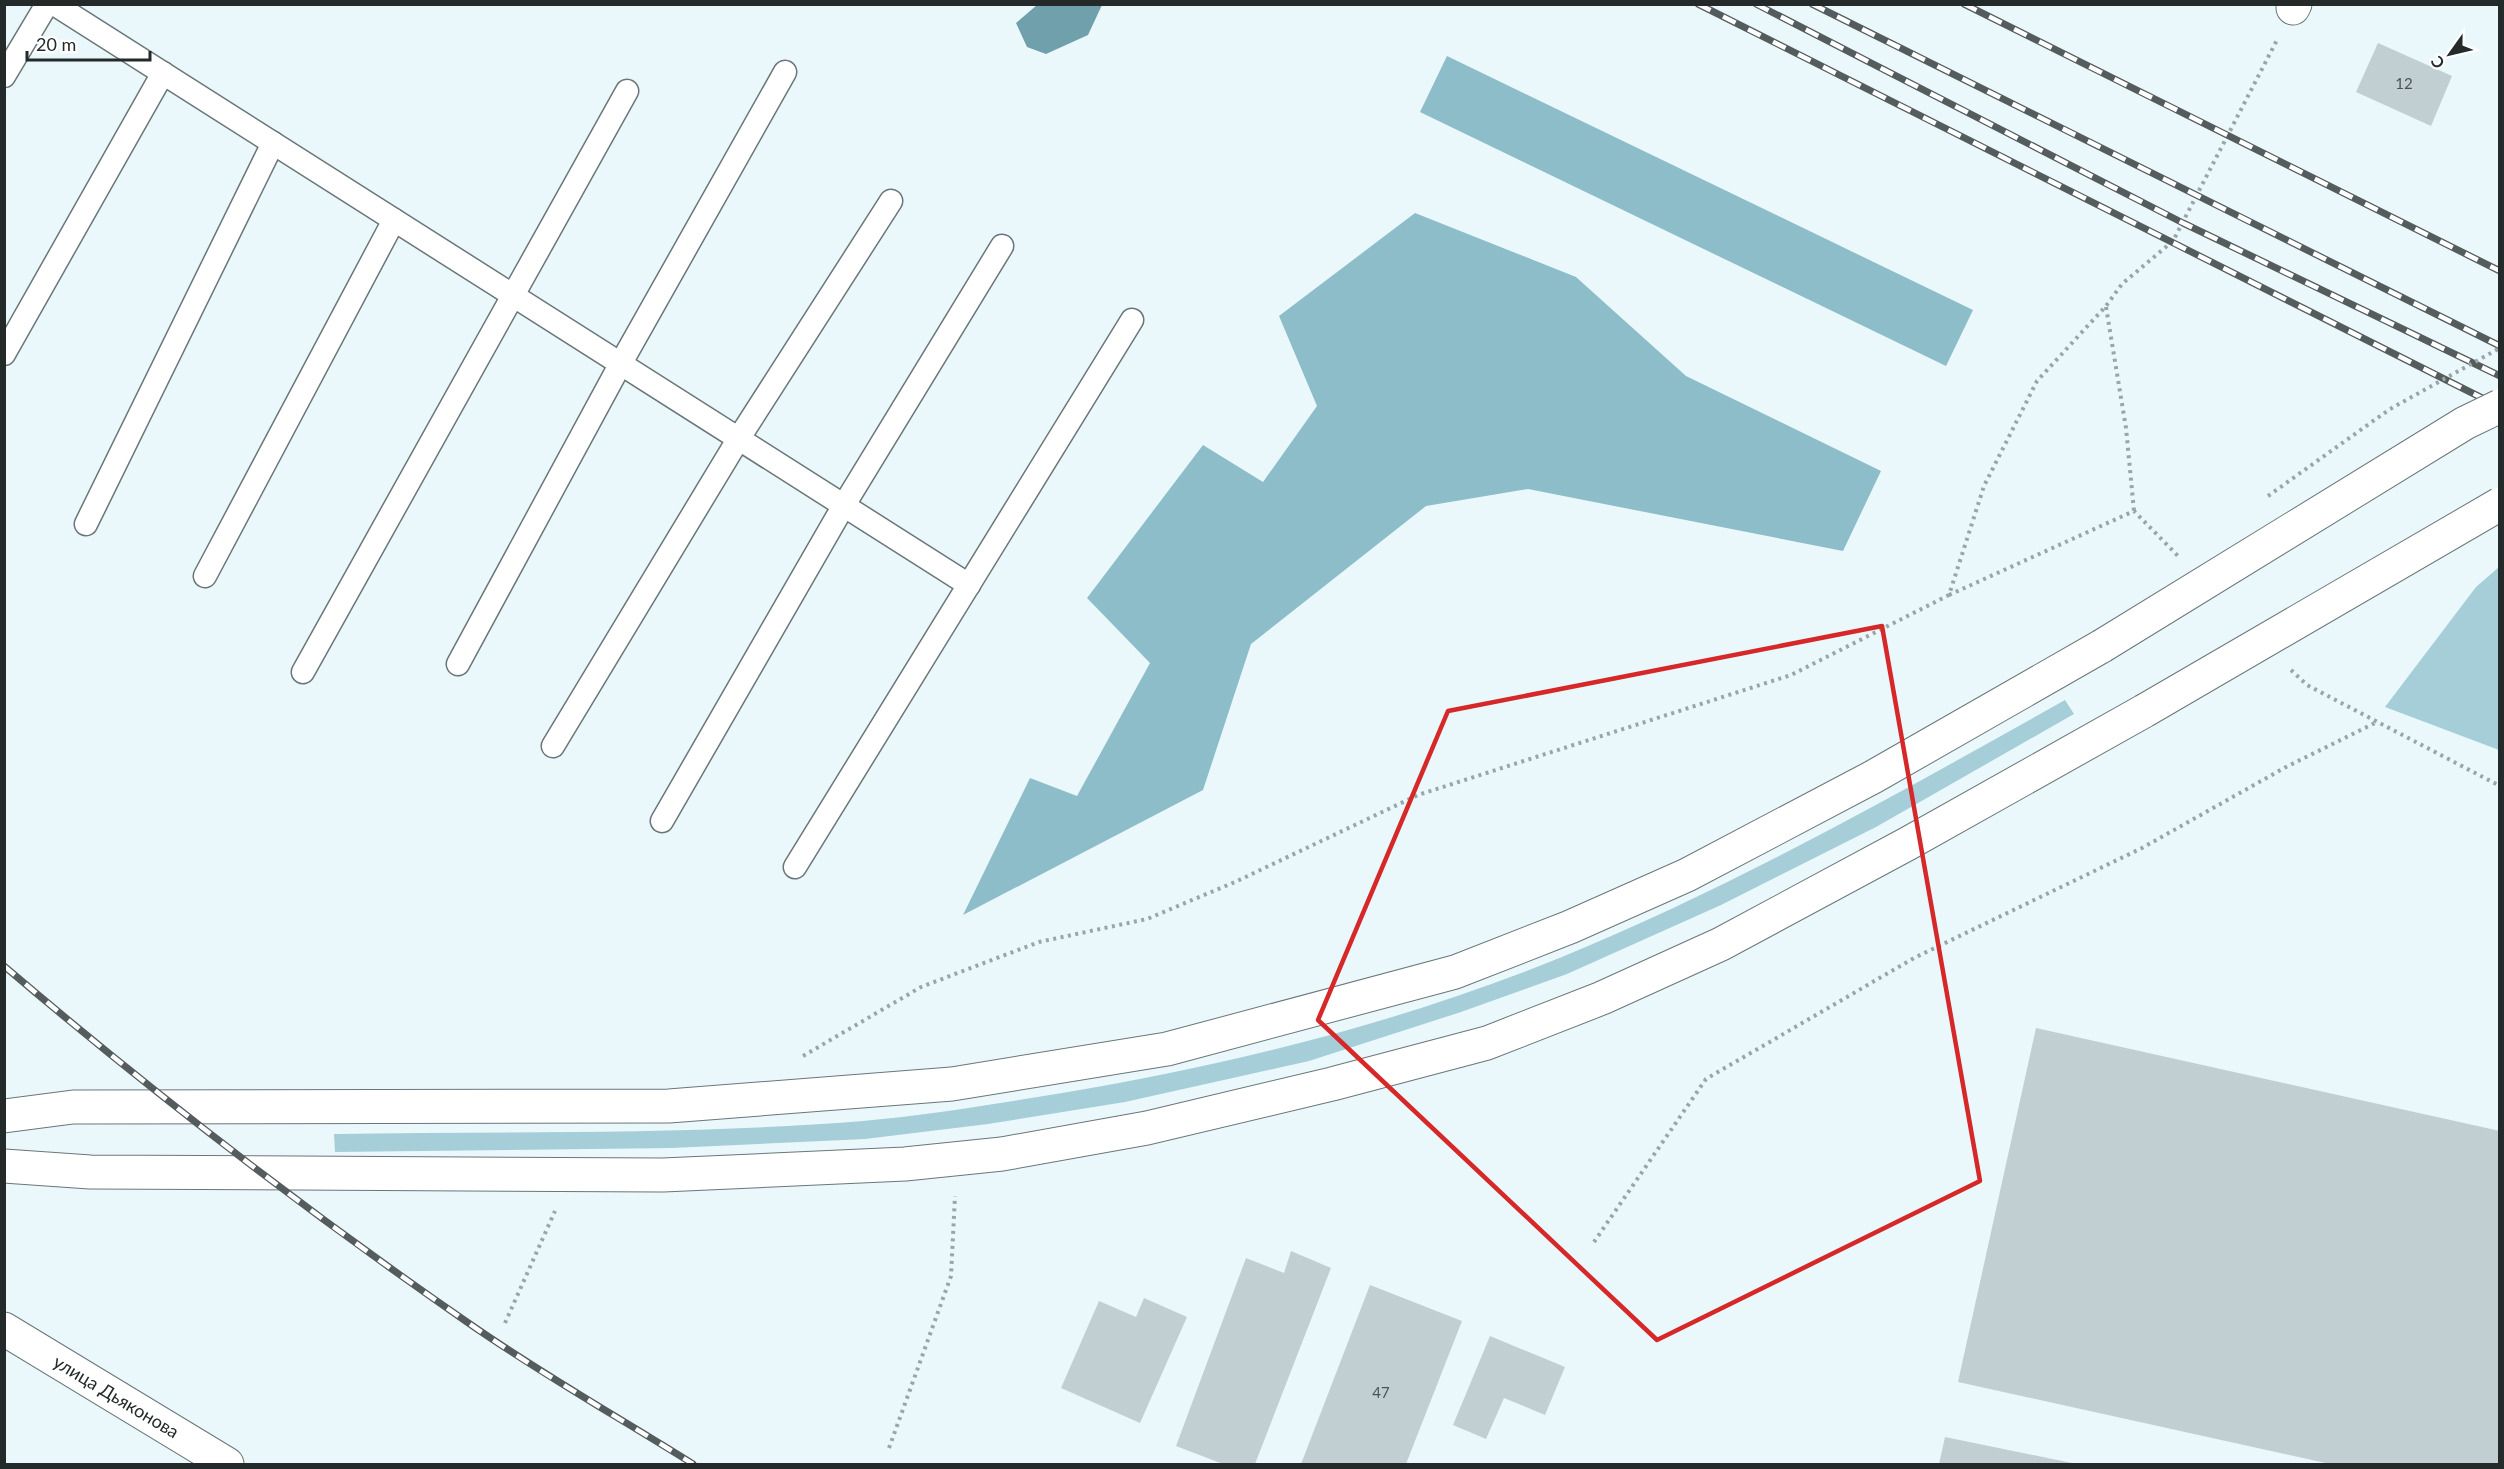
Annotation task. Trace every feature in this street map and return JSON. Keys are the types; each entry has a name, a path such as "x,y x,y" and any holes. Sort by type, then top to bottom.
{"main road":[{"path":"4,1116 73,1107 669,1106 952,1084 1167,1049 1455,972 1570,927 1687,875 1873,777 2102,646 2455,429 2499,406"},
{"path":"4,1166 90,1172 663,1174 905,1164 1002,1154 1147,1128 1332,1084 1487,1043 1602,998 1731,939 1907,844 2144,711 2499,504"},
{"name":"улица Дьяконова","path":"4,1329 227,1464"}],"lane":[{"path":"4,76 47,4"},
{"path":"54,4 969,585"},
{"path":"459,664 621,363 785,72"},
{"path":"4,354 163,73"},
{"path":"303,672 627,91"},
{"path":"86,524 273,143"},
{"path":"553,746 739,438 891,201"},
{"path":"205,576 394,220"},
{"path":"662,821 844,505 1002,246"},
{"path":"795,867 1132,320"}],"path":[{"path":"808,1058 797,1059 921,987 1039,942 1147,919 1235,882 1418,795 1791,675 1949,595 1984,486 2037,381 2106,306 2122,284 2173,241 2229,137 2294,6"},
{"path":"2106,306 2126,428 2134,512"},
{"path":"2267,497 2390,409 2499,348"},
{"path":"2173,565 2182,558"},
{"path":"1594,1242 1706,1079 1914,958 2142,848 2286,767 2377,722"},
{"path":"889,1448 951,1276 955,1196"},
{"path":"505,1323 557,1205"}],"highlighted area":[{"path":"1882,626 1980,1181 1657,1340 1318,1020 1448,711"}],"shaded area":[{"path":"1037,5 1102,5 1088,35 1046,54 1027,47 1016,23"},
{"path":"1447,56 1973,310 1946,366 1420,112"},
{"path":"1415,213 1576,277 1686,376 1881,471 1843,551 1528,489 1426,506 1251,644 1203,790 963,915 1030,778 1077,796 1150,663 1087,598 1203,445 1263,482 1317,406 1279,316"},
{"path":"2499,567 2499,750 2385,707 2476,587"},
{"path":"2065,700 2074,714 1876,827 1721,905 1567,974 1461,1012 1309,1061 1125,1102 988,1124 865,1139 672,1148 335,1152 334,1134 731,1129 888,1119 1126,1082 1316,1039 1440,1002 1562,957 1627,929 1818,836"}],"building":[{"path":"2378,43 2452,76 2431,126 2356,92"},
{"path":"2036,1028 2500,1131 2500,1464 2330,1464 1958,1382"},
{"path":"1291,1251 1331,1268 1255,1464 1223,1464 1176,1446 1246,1258 1284,1273"},
{"path":"1370,1285 1462,1321 1406,1464 1301,1464"},
{"path":"1144,1298 1187,1317 1140,1423 1061,1388 1099,1301 1136,1317"},
{"path":"1490,1336 1565,1367 1545,1415 1504,1398 1486,1439 1453,1425"},
{"path":"1945,1437 2072,1463 1939,1464"}],"railway":[{"path":"1698,4 2500,407"},
{"path":"1756,4 2183,223 2500,376"},
{"path":"1812,4 2500,346"},
{"path":"1964,4 2500,271"},
{"path":"4,966 174,1105 348,1238 495,1341 693,1464"}]}
